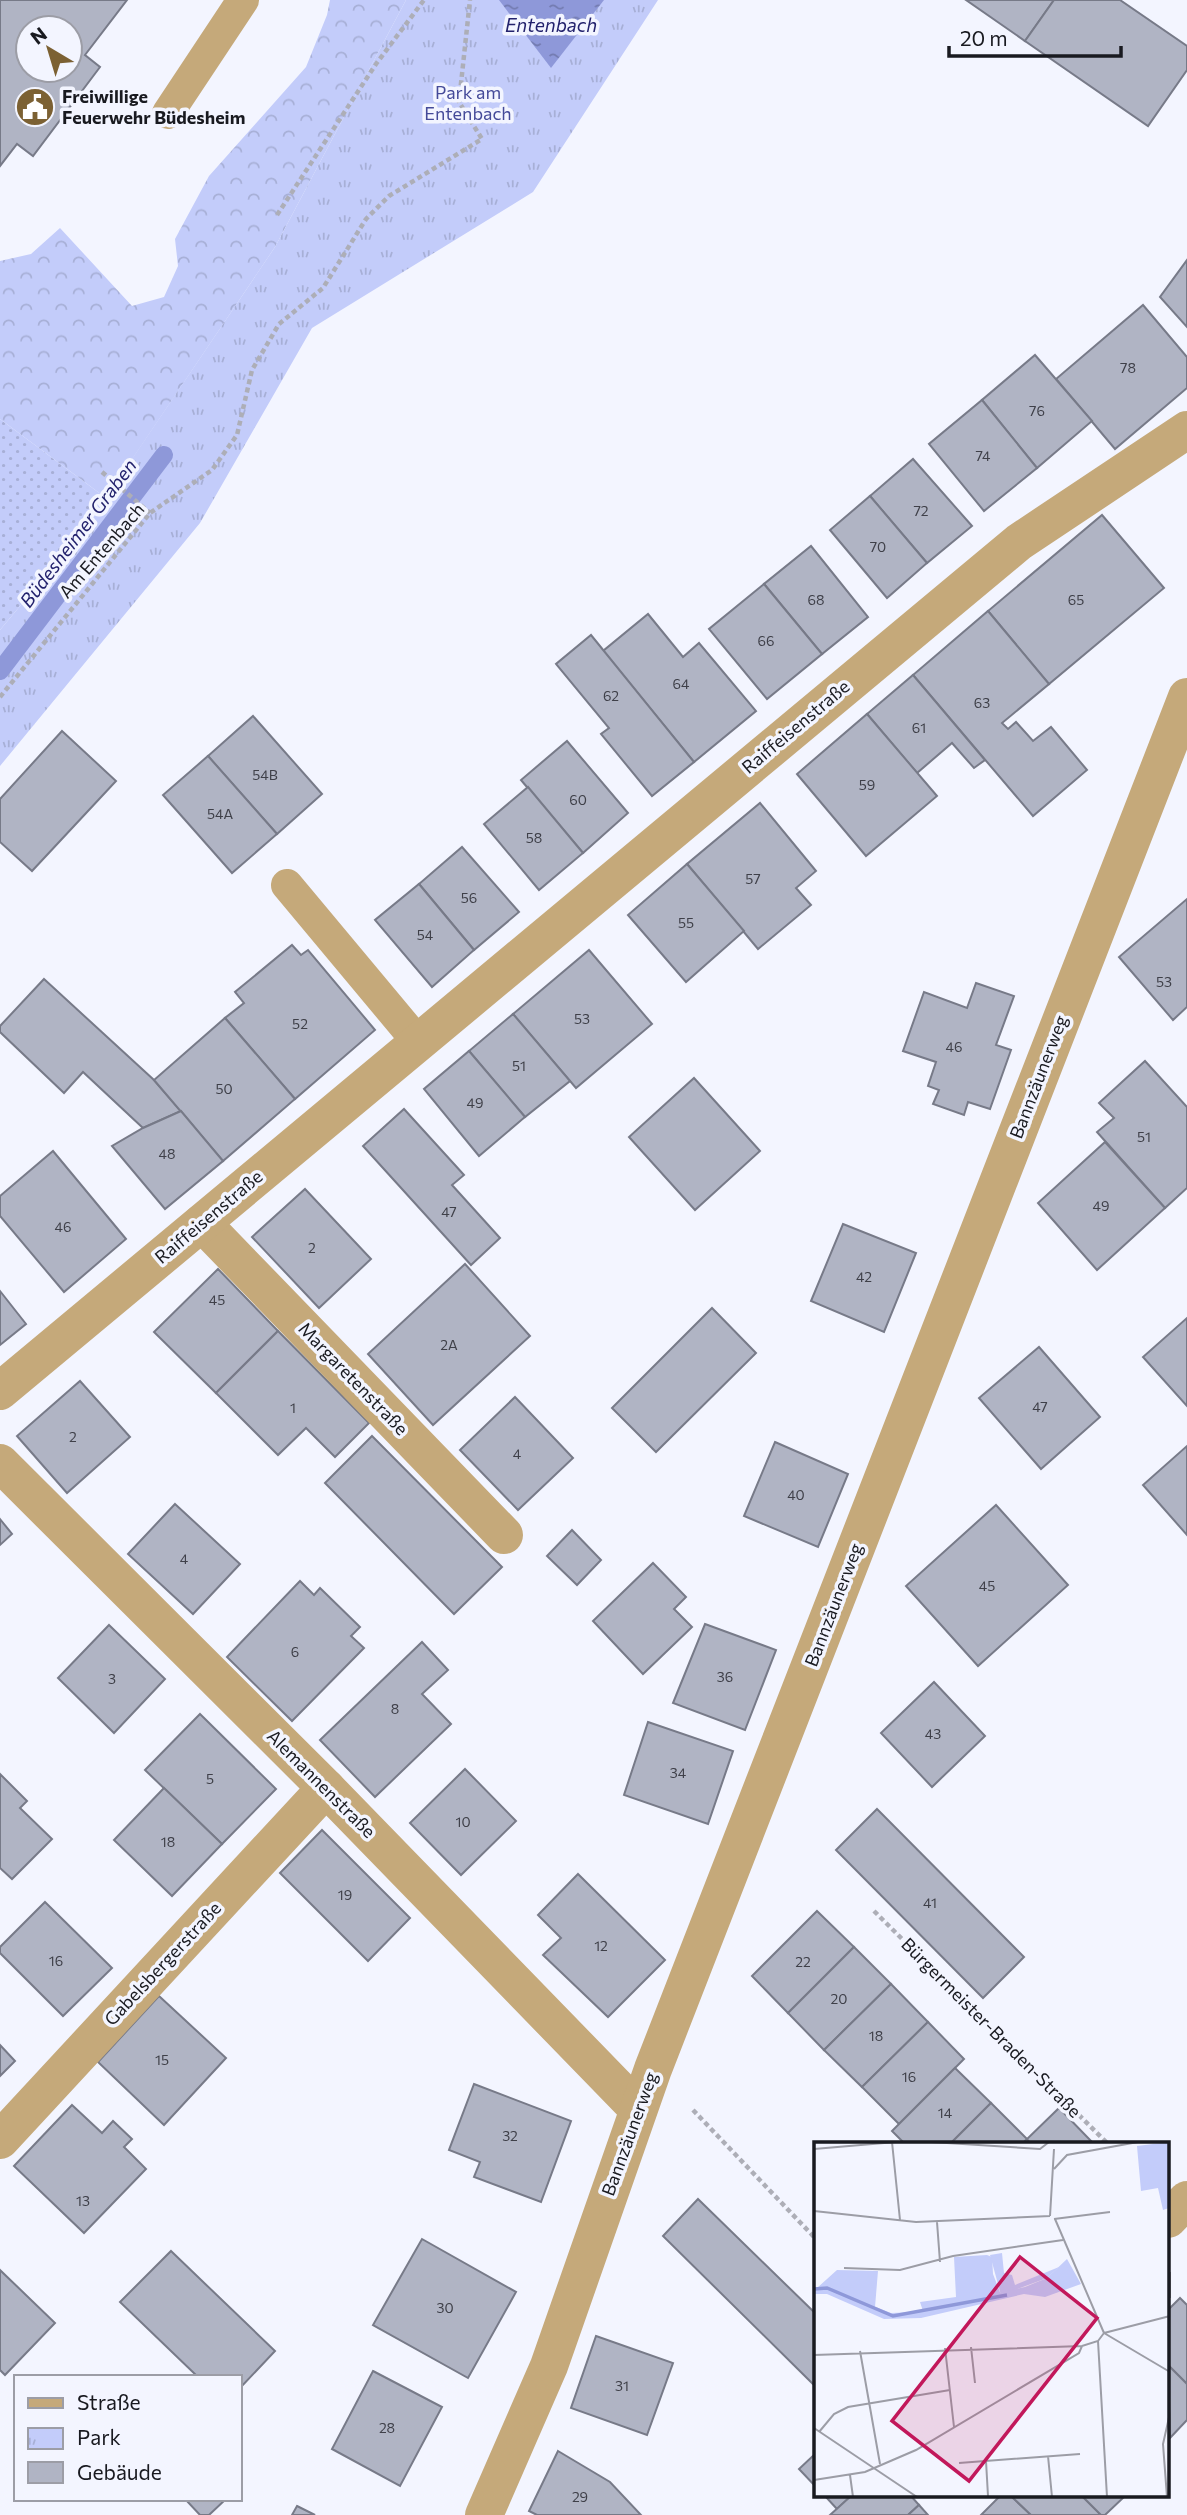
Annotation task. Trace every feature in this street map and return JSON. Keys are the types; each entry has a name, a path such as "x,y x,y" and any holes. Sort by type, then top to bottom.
{"street":[{"name":"Raiffeisenstraße","path":"0,1391 1019,542 1187,430"},
{"name":"Bannzäunerweg","path":"484,2515 549,2366 653,2069 1187,697"},
{"name":"Margaretenstraße","path":"202,1223 504,1535"},
{"name":"Alemannenstraße","path":"0,1463 326,1788 638,2109"},
{"name":"Gabelsbergerstraße","path":"0,2140 326,1788"},
{"path":"1170,2216 1187,2200"}],"lane":[{"path":"168,113 243,0"},
{"path":"287,885 418,1042"}],"path":[{"path":"277,215 376,64 424,0"},
{"name":"Am Entenbach","path":"0,697 150,513 212,470 237,435 252,370 279,324 323,288 366,219 389,195 482,139 459,102 470,0"},
{"path":"102,472 150,513"},
{"name":"Bürgermeister-Braden-Straße","path":"874,1911 1106,2142"},
{"path":"653,2069 814,2237"}],"green space":[{"path":"330,0 406,0 275,247 106,498 0,419 0,261 31,254 60,228 132,306 164,297 178,266 175,239 209,176 306,67 327,15"},
{"name":"Park am Entenbach","path":"406,0 658,0 533,192 312,328 200,523 0,766 0,630 86,527 275,247"},
{"path":"0,419 106,498 86,527 0,630"}],"water":[{"name":"Entenbach","path":"499,0 604,0 551,68"}],"building":[{"name":"Freiwillige Feuerwehr Büdesheim","path":"0,0 127,0 85,55 100,67 33,156 17,144 0,166"},
{"path":"966,0 1054,0 1025,41"},
{"path":"1054,0 1120,0 1187,46 1187,70 1148,126 1025,41"},
{"path":"1187,260 1187,327 1160,297"},
{"path":"1143,305 1187,357 1187,388 1115,449 1056,379"},
{"path":"1035,355 1092,421 1037,468 982,400"},
{"path":"982,400 1037,468 984,511 929,444"},
{"path":"913,459 972,526 927,563 870,496"},
{"path":"870,496 927,563 887,598 830,530"},
{"path":"1102,515 1164,588 1049,684 988,611"},
{"path":"811,546 868,617 822,654 764,584"},
{"path":"764,584 822,654 767,699 709,629"},
{"path":"988,611 1049,684 1002,723 1008,729 1016,722 1033,741 1051,727 1087,770 1033,816 913,675"},
{"path":"648,614 683,657 699,643 756,711 694,762 603,651"},
{"path":"591,635 694,762 652,796 601,734 609,728 556,664"},
{"path":"913,675 985,760 974,768 952,743 917,773 867,714"},
{"path":"867,714 937,796 866,856 797,774"},
{"path":"253,716 322,794 277,834 208,756"},
{"path":"62,731 116,781 32,871 0,842 0,799"},
{"path":"567,741 628,813 583,853 521,780"},
{"path":"208,756 277,834 232,873 163,795"},
{"path":"528,787 583,853 539,890 484,824"},
{"path":"760,803 816,871 796,888 811,905 758,949 687,864"},
{"path":"462,847 519,912 474,950 419,884"},
{"path":"687,864 744,931 686,982 628,915"},
{"path":"419,884 474,950 432,987 375,920"},
{"path":"1187,899 1187,1007 1173,1020 1119,957"},
{"path":"292,945 301,955 308,950 375,1030 295,1099 225,1018 244,1003 235,992"},
{"path":"589,950 652,1024 576,1088 513,1014"},
{"path":"44,979 154,1080 181,1111 143,1128 83,1072 64,1093 0,1032 0,1026"},
{"path":"976,983 1014,996 996,1045 1011,1050 990,1109 968,1102 964,1115 933,1104 939,1090 928,1086 936,1062 903,1051 924,992 967,1008"},
{"path":"513,1014 570,1081 525,1117 469,1051"},
{"path":"225,1018 295,1099 223,1161 154,1080"},
{"path":"469,1051 525,1117 479,1156 424,1089"},
{"path":"1145,1061 1187,1107 1187,1188 1165,1208 1097,1132 1114,1118 1099,1103"},
{"path":"694,1078 760,1151 695,1210 629,1137"},
{"path":"404,1109 464,1175 452,1185 500,1238 471,1265 363,1146"},
{"path":"181,1111 223,1161 165,1209 112,1146"},
{"path":"1105,1142 1165,1208 1097,1270 1038,1203"},
{"path":"53,1151 126,1239 64,1292 0,1216 0,1196"},
{"path":"305,1189 371,1259 319,1308 252,1237"},
{"path":"843,1224 916,1253 884,1332 811,1301"},
{"path":"465,1264 530,1336 433,1425 368,1354"},
{"path":"218,1269 278,1331 216,1393 154,1332"},
{"path":"0,1291 26,1324 0,1345"},
{"path":"712,1308 756,1353 656,1452 612,1408"},
{"path":"1187,1318 1187,1406 1143,1357"},
{"path":"278,1331 369,1423 335,1457 306,1428 278,1455 216,1393"},
{"path":"1039,1347 1100,1417 1041,1469 979,1398"},
{"path":"80,1381 130,1437 67,1493 17,1436"},
{"path":"515,1397 573,1458 518,1510 460,1450"},
{"path":"372,1436 502,1567 454,1614 325,1483"},
{"path":"775,1442 848,1474 818,1547 744,1516"},
{"path":"1187,1446 1187,1535 1143,1485"},
{"path":"175,1504 240,1564 193,1614 128,1554"},
{"path":"996,1505 1068,1585 978,1666 906,1586"},
{"path":"0,1519 12,1534 0,1545"},
{"path":"572,1530 601,1560 577,1585 547,1556"},
{"path":"653,1563 686,1597 674,1609 692,1627 643,1674 593,1621"},
{"path":"300,1581 314,1595 320,1588 360,1627 351,1636 364,1648 292,1721 227,1657"},
{"path":"705,1624 776,1650 745,1730 673,1703"},
{"path":"109,1625 165,1679 114,1733 58,1678"},
{"path":"422,1642 448,1670 422,1694 451,1724 375,1797 320,1740"},
{"path":"934,1682 985,1736 932,1787 881,1733"},
{"path":"200,1714 276,1789 222,1844 145,1770"},
{"path":"648,1722 733,1751 708,1824 624,1795"},
{"path":"465,1769 516,1821 461,1875 410,1823"},
{"path":"0,1774 27,1801 20,1808 52,1839 12,1879 0,1868"},
{"path":"164,1788 222,1844 172,1896 114,1840"},
{"path":"877,1809 1024,1957 983,1998 836,1850"},
{"path":"322,1830 410,1918 368,1961 280,1873"},
{"path":"578,1874 665,1960 608,2017 543,1955 561,1938 538,1915"},
{"path":"45,1902 112,1968 63,2016 0,1953 0,1947"},
{"path":"817,1911 854,1947 788,2013 752,1976"},
{"path":"854,1947 891,1984 824,2050 788,2013"},
{"path":"891,1984 928,2022 862,2087 824,2050"},
{"path":"159,1996 226,2058 164,2125 98,2062"},
{"path":"928,2022 964,2059 899,2124 862,2087"},
{"path":"0,2045 15,2061 0,2076"},
{"path":"955,2068 991,2103 952,2142 903,2142 892,2131"},
{"path":"474,2084 571,2121 541,2202 474,2177 480,2162 449,2150"},
{"path":"991,2103 1027,2139 1024,2142 952,2142"},
{"path":"72,2105 102,2133 113,2121 132,2139 124,2147 146,2169 84,2233 14,2166"},
{"path":"1059,2108 1092,2142 1029,2142 1027,2139"},
{"path":"698,2199 814,2312 814,2385 663,2236"},
{"path":"422,2239 516,2292 468,2378 373,2325"},
{"path":"171,2251 275,2351 242,2386 242,2375 196,2375 120,2302"},
{"path":"0,2270 55,2323 5,2375 0,2370"},
{"path":"1180,2298 1187,2305 1187,2384 1170,2367 1170,2308"},
{"path":"596,2336 673,2363 647,2435 571,2408"},
{"path":"1170,2367 1187,2384 1187,2420 1170,2438"},
{"path":"373,2371 442,2407 400,2486 332,2449"},
{"path":"558,2451 610,2482 641,2515 537,2515 529,2511"},
{"path":"814,2455 814,2485 799,2469"},
{"path":"827,2498 849,2498 837,2509"},
{"path":"849,2498 913,2498 919,2505 908,2515 830,2515"},
{"path":"998,2498 1013,2498 1031,2515 981,2515"},
{"path":"1013,2498 1084,2498 1101,2515 1031,2515"},
{"path":"1084,2498 1123,2498 1105,2515 1101,2515"},
{"path":"187,2501 224,2501 209,2515 200,2515"},
{"path":"919,2505 928,2515 908,2515"},
{"path":"297,2506 315,2515 292,2515"}],"waterway":[{"name":"Büdesheimer Graben","path":"0,671 164,455"}],"place":[{"name":"Freiwillige Feuerwehr Büdesheim","path":"35,107"}]}
